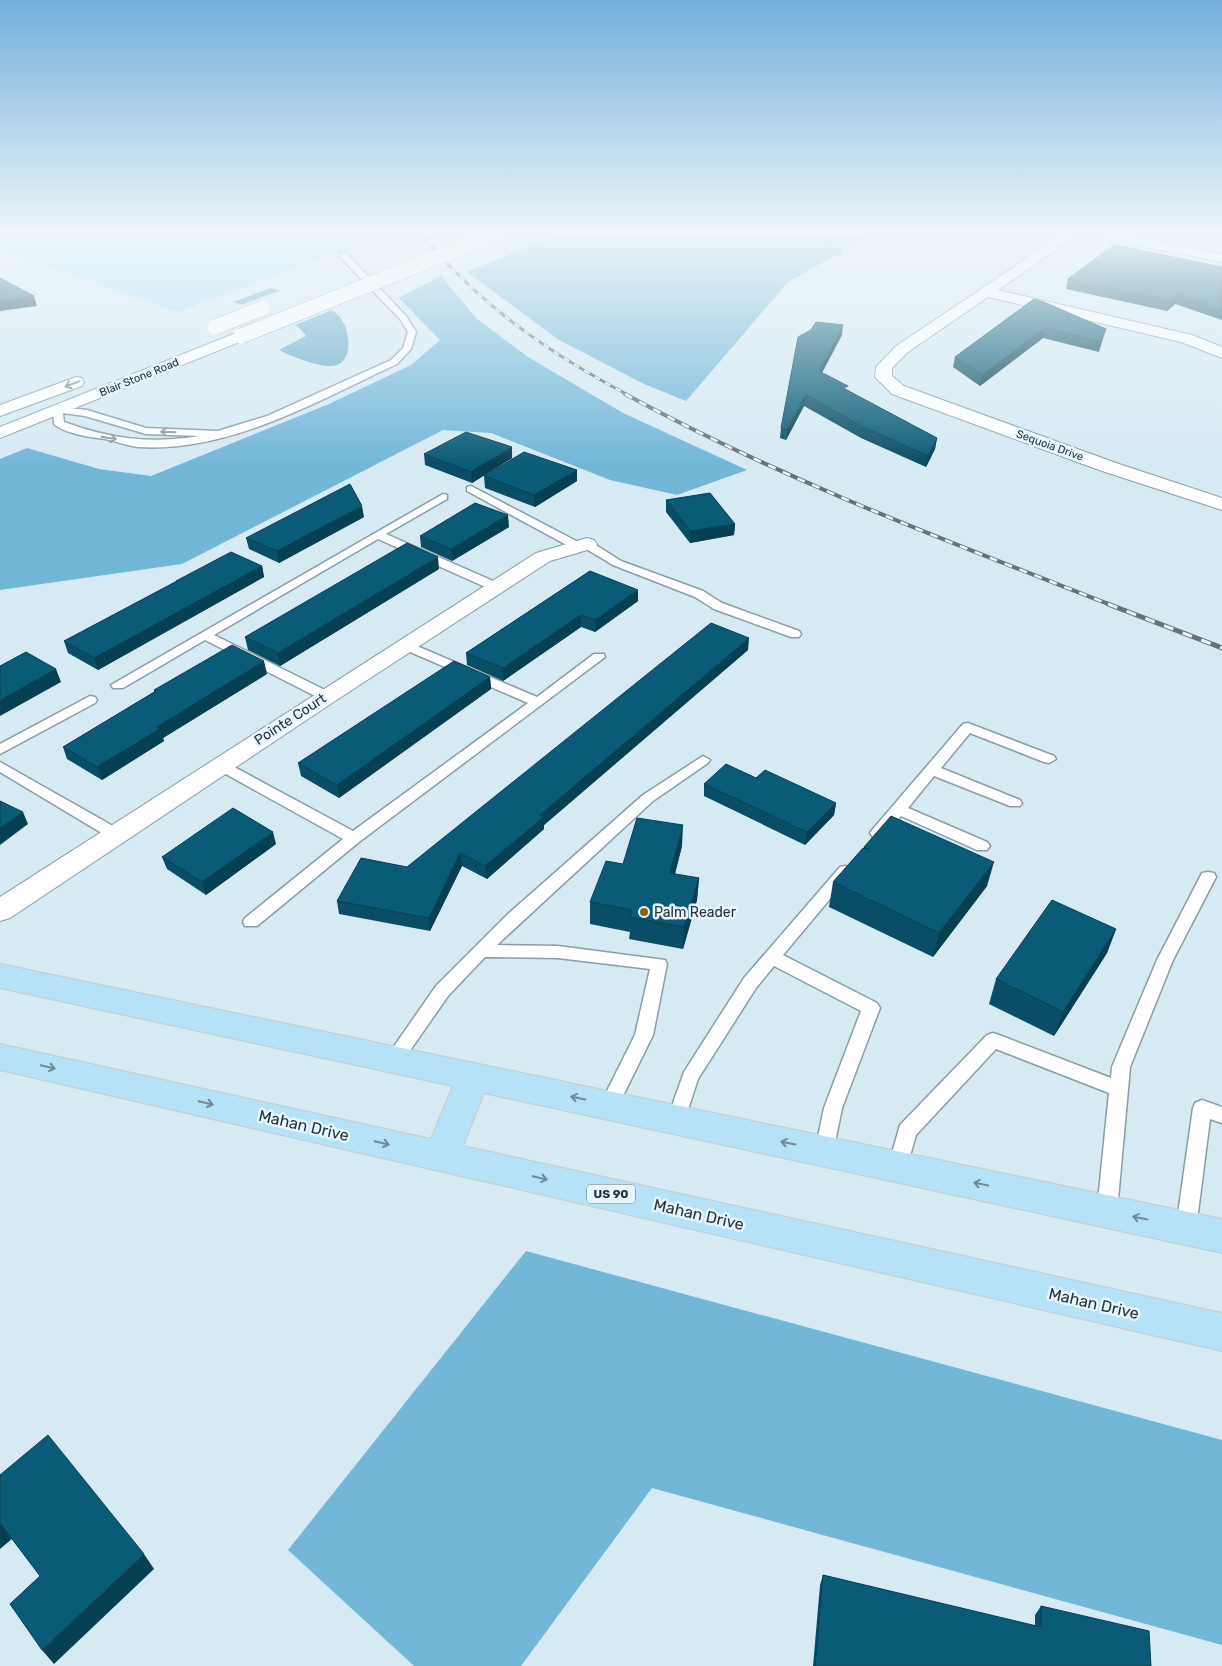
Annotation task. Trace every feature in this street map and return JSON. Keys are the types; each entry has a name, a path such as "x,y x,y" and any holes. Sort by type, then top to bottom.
{"main road":[{"path":"0,976 1222,1236"},
{"name":"Mahan Drive","path":"0,1056 1222,1332"},
{"path":"441,1156 474,1076"}],"street":[{"path":"197,334 258,310"},
{"name":"Blair Stone Road","path":"0,433 306,310"},
{"name":"Sequoia Drive","path":"959,310 902,349 884,367 883,377 898,390 1109,467 1222,504"},
{"path":"1063,310 1186,338 1222,353"},
{"name":"Blair Stone Road","path":"0,411 93,376"},
{"path":"32,399 58,410"},
{"name":"Pointe Court","path":"0,911 220,764 543,557 583,545"}],"lane":[{"path":"217,434 146,431 108,421 87,413 58,410 59,424 81,433 139,444 181,442 217,434 258,422 394,362 407,350 412,332 395,310"},
{"path":"479,484 471,489 618,563 699,594 718,606 795,634"},
{"path":"118,685 443,497"},
{"path":"378,535 496,587"},
{"path":"204,635 326,696"},
{"path":"405,645 538,702"},
{"path":"251,922 354,838 599,657"},
{"path":"0,750 90,700"},
{"path":"867,846 968,727 1049,758"},
{"path":"394,1060 442,991 514,918 648,798 703,760"},
{"path":"220,764 354,838"},
{"path":"0,766 115,834"},
{"path":"932,770 1015,803"},
{"path":"898,808 982,846"},
{"path":"676,1120 690,1077 750,983 854,860"},
{"path":"1107,1211 1118,1089 1122,1066 1165,960 1208,877"},
{"path":"481,951 558,952 659,964 644,1036 609,1105"},
{"path":"772,957 871,1008 833,1108 824,1151"},
{"path":"898,1167 907,1131 993,1040 1118,1089"},
{"path":"1186,1228 1202,1108 1222,1115"}],"shaded area":[{"path":"262,310 333,311 343,322 348,337 347,353 344,360 339,364 331,366 319,365 279,350 306,336 301,329 284,318"},
{"path":"410,310 469,310 476,318 528,357 623,413 747,470 677,495 610,480 491,433 443,430 182,564 0,590 0,459 27,448 99,469 151,476 329,404 411,365 440,340"},
{"path":"518,310 764,310 686,401 644,384 559,340"},
{"path":"526,1251 1222,1440 1222,1645 652,1488 521,1666 414,1666 288,1550"}],"pier":[{"path":"249,310 332,310 293,326"}],"building":[{"path":"1019,310 1062,310 1106,329 1101,342 1045,328 982,375 955,357"},
{"path":"816,322 843,325 819,371 848,386 843,388 937,438 928,456 863,427 806,395 787,430 781,428 798,337 811,330"},
{"path":"466,432 512,447 471,472 424,454"},
{"path":"524,452 577,470 534,495 484,476"},
{"path":"350,484 362,506 277,551 246,538"},
{"path":"710,493 735,524 690,531 666,500"},
{"path":"475,503 508,515 451,549 420,536"},
{"path":"407,543 438,557 278,653 245,637"},
{"path":"231,552 262,566 94,658 64,641 176,581"},
{"path":"590,571 638,590 595,620 581,615 503,668 466,653"},
{"path":"711,623 749,638 540,815 544,817 485,866 460,853 429,918 337,901 361,858 407,867"},
{"path":"232,645 264,661 157,727 160,729 97,767 63,747 156,691 154,690"},
{"path":"26,652 56,669 0,700 0,666"},
{"path":"454,661 490,677 337,785 298,763"},
{"path":"726,764 756,778 765,770 836,803 807,832 704,784"},
{"path":"0,801 23,812 0,828"},
{"path":"233,808 273,832 202,882 162,857"},
{"path":"891,816 994,862 939,933 833,882 863,848 869,849 864,847"},
{"path":"637,818 683,825 670,873 699,878 684,927 630,917 632,910 590,902 606,861 623,864"},
{"path":"1052,900 1116,929 1063,1012 996,979"},
{"path":"48,1435 144,1554 42,1650 10,1604 40,1576 0,1523 0,1475"},
{"path":"823,1575 1041,1627 1041,1606 1149,1631 1151,1666 815,1666"}],"railway":[{"path":"497,310 542,344 628,395"},
{"path":"625,394 684,425 804,481 926,533 1111,605"},
{"path":"1108,604 1222,648"}],"place":[{"name":"Palm Reader","path":"644,912"}]}
